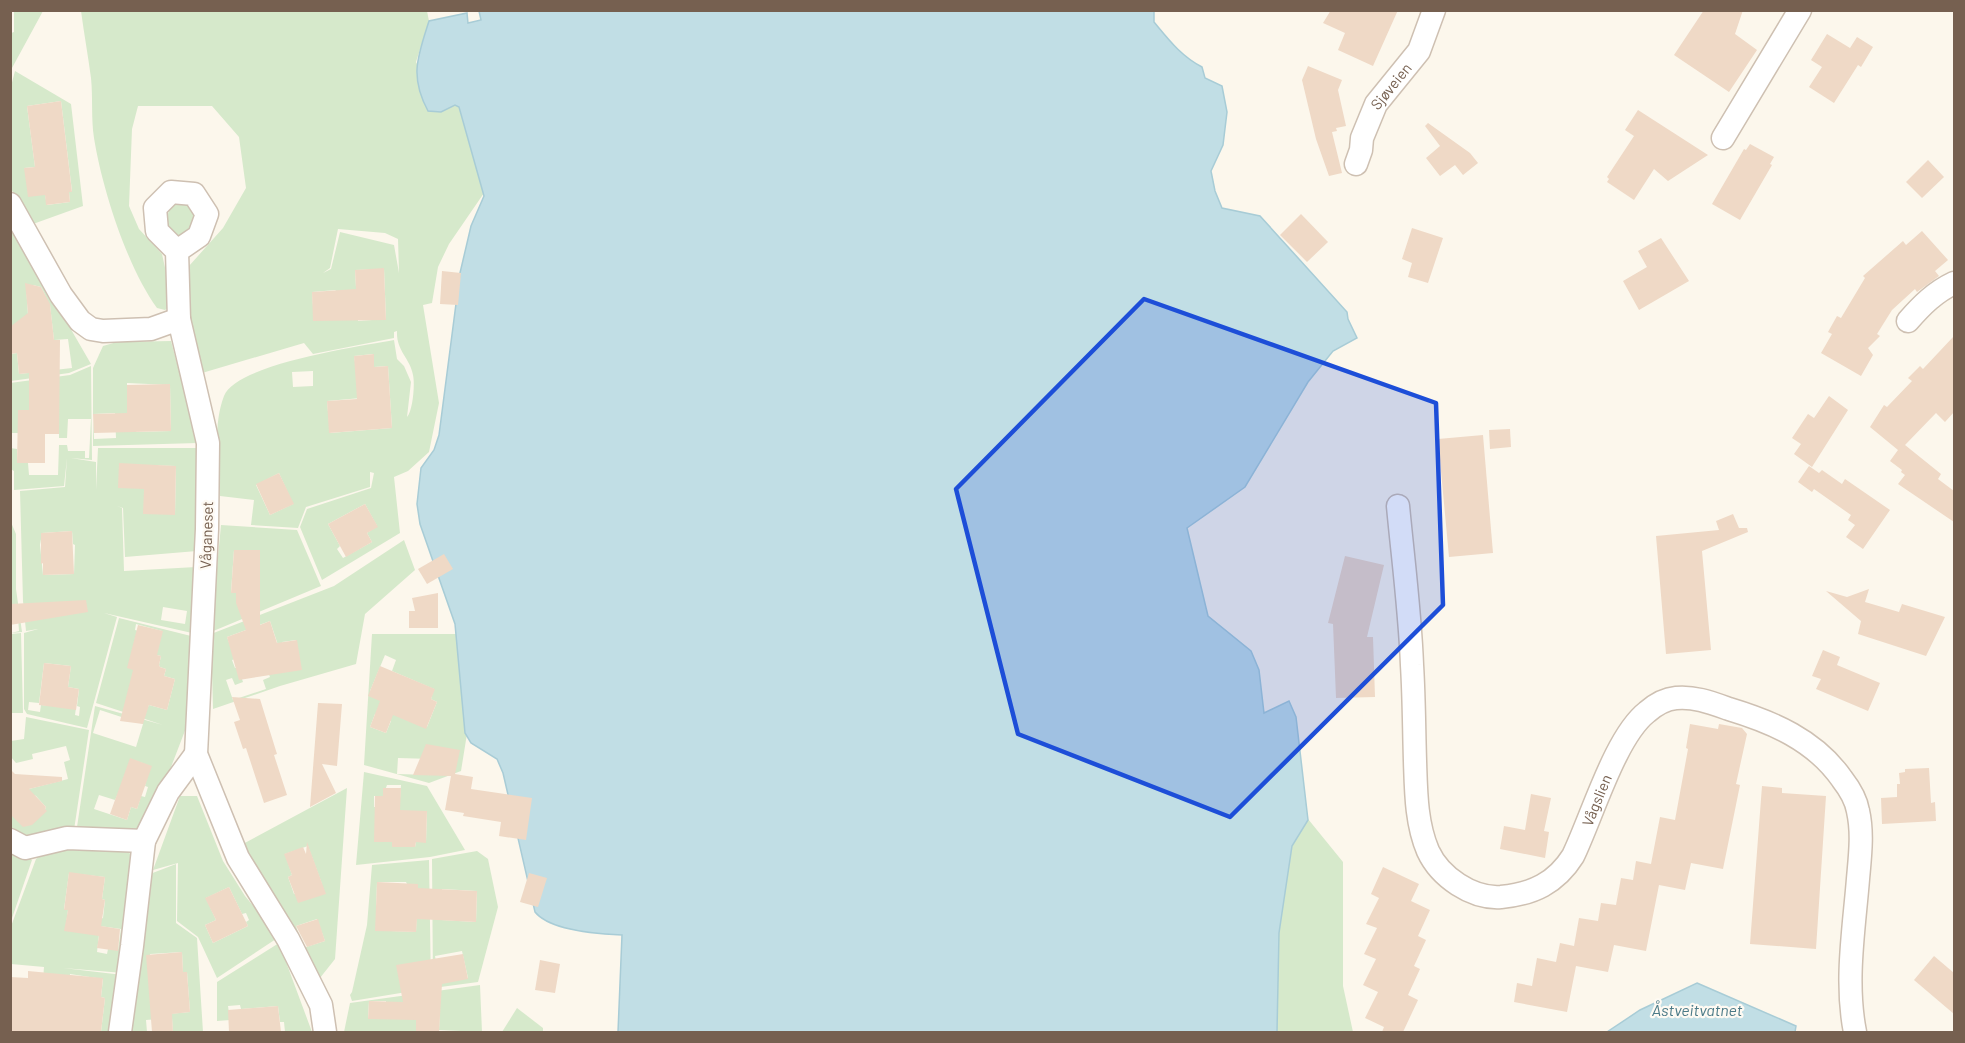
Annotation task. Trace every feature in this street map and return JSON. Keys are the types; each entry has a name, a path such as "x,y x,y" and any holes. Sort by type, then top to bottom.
{"street":[{"name":"Sjøveien","path":"1356,164 1362,138 1376,104 1419,51 1434,10"},
{"path":"1723,138 1800,10"},
{"path":"10,204 61,296 80,321 91,329 103,331 151,329 179,319"},
{"name":"Våganeset","path":"177,251 179,319 208,444 196,754 238,858 288,939 321,1005 325,1032"},
{"path":"1908,321 1925,302 1954,283"},
{"name":"Vågslien","path":"1398,506 1412,663 1418,808 1423,836 1429,853 1438,867 1463,887 1478,894 1497,897 1510,896 1538,889 1553,880 1573,856 1620,747 1630,730 1645,714 1666,701 1682,698 1705,701 1749,715 1783,729 1821,754 1835,768 1850,789 1858,808 1861,827 1860,853 1850,983 1855,1032"},
{"path":"120,1032 144,841 168,792 196,754"},
{"path":"10,840 25,848 67,838 144,841"}],"highlighted area":[{"path":"1144,299 1436,403 1443,605 1230,817 1018,734 956,489"}],"green space":[{"path":"14,11 43,11 12,68 11,76 11,33 14,32"},
{"path":"81,11 427,11 429,21 416,62 441,112 455,104 459,107 484,193 449,244 438,267 432,303 423,305 439,403 429,452 408,471 394,477 400,533 322,580 300,527 307,509 371,488 374,473 370,472 370,487 306,507 298,528 251,525 254,500 220,496 217,433 220,408 224,396 233,385 274,366 301,358 394,340 397,359 404,366 411,382 407,417 412,403 414,379 399,344 397,331 394,332 394,338 313,354 304,343 202,373 191,321 189,266 223,228 246,188 239,137 212,106 138,106 132,129 129,206 139,229 162,254 169,286 169,307 165,310 157,308 146,291 126,249 103,180 94,138 91,78","holes":["338,229 385,233 398,239 399,273 394,245 340,232 331,269 323,273 330,268","384,269 386,319 358,321 355,270","336,290 314,321 312,292","373,354 374,367 388,366 392,428 330,433 327,401 361,398 354,356","313,371 313,386 293,387 292,372","279,473 293,504 270,515 256,485","365,504 377,526 367,533 372,542 343,558 337,549 340,546 328,524"]},
{"path":"15,71 71,104 83,206 33,224 11,189 10,90","holes":["61,101 72,191 69,192 70,202 47,205 45,195 24,168 35,167 27,106"]},
{"path":"180,200 189,200 197,217 184,240 169,231 167,221 168,213"},
{"path":"10,224 91,364 69,373 11,381 11,354 17,353 19,374 72,368 68,339 54,340 50,305 47,305 41,287 26,286 28,315 11,327"},
{"path":"171,341 198,443 93,446 93,414 93,368 103,346 117,342","holes":["127,383 170,385 171,431 136,432 135,412 127,404","115,413 116,438 94,439 93,414"]},
{"path":"91,366 92,460 71,458 96,462 96,490 98,448 199,448 197,551 125,557 123,508 117,506 122,508 124,571 196,567 192,633 104,613 117,617 87,728 27,714 24,709 24,633 38,629 26,631 20,491 65,487 67,458 64,486 14,490 14,471 11,469 10,448 17,449 17,463 28,463 29,475 58,475 59,445 67,445 68,451 85,451 85,458 89,458 91,419 68,419 67,438 59,438 59,398 29,398 29,410 18,410 18,433 11,433 10,383 70,375","holes":["145,465 176,466 175,515","72,531 75,545 74,574 43,575 40,545 42,533","163,607 187,611 185,624 161,620","44,663 71,666 68,687 79,689 77,706 80,707 79,716 75,715 76,708 41,705 40,712 28,710 29,702 39,703"]},
{"path":"10,520 16,534 16,589 22,632 11,633 19,631 17,604 11,604"},
{"path":"221,525 297,530 321,586 211,632","holes":["234,550 260,550 260,593 236,596 236,593 231,592"]},
{"path":"404,540 415,570 365,614 356,664 280,686 213,709 211,634 334,586","holes":["270,621 280,651 263,659 270,677 263,680 266,689 233,700 226,680 232,678 235,685 243,682 232,660 235,659 227,637","296,640 301,670 282,642"]},
{"path":"119,618 191,636 191,715 148,827 130,835 77,827 95,706 163,725 96,703","holes":["136,624 162,631 153,654 161,656 159,665 166,669 164,676 175,679 167,710 149,705 147,709 133,670 139,631 135,630","100,710 143,724 136,747 93,733","134,760 150,766 145,797 141,796 137,809 131,807 127,820 94,809 99,795 115,800"]},
{"path":"21,633 23,713 11,713 11,634"},
{"path":"372,634 462,634 471,709 461,771 429,783 364,765","holes":["385,655 396,660 392,671 434,689 431,699 437,702 427,727 370,691","375,714 391,721 386,733 370,727","398,758 432,759 431,775 397,774"]},
{"path":"26,717 89,730 74,830 26,837 11,833 11,814 46,807 30,793 29,789 68,779 64,762 70,760 66,746 32,754 33,759 16,763 11,757 11,741 24,739"},
{"path":"364,772 427,786 465,850 430,857 356,865","holes":["387,785 401,785 400,799 394,808 374,807 374,796 383,796","427,811 426,842 416,842 415,847 393,847 392,842"]},
{"path":"347,788 335,959 316,983 241,845","holes":["308,846 322,884 294,894 288,877 292,875 285,854","317,919 325,941 303,948 296,926"]},
{"path":"180,796 197,796 223,861 245,896 279,937 217,978 198,937 177,921 178,863 153,870","holes":["229,887 242,914 246,913 249,920 246,922 248,926 213,943 205,925 216,920 206,898"]},
{"path":"1308,819 1343,862 1343,986 1353,1032 1277,1032 1278,933 1292,846"},
{"path":"11,845 32,860 11,921"},
{"path":"52,848 127,849 136,864 123,973 63,968 123,975 113,1032 101,1032 105,998 101,997 103,979 70,974 62,1032 39,1032 44,967 11,964 10,929 36,859","holes":["69,873 105,877 102,899 105,900 103,918 65,931 68,910 64,909","100,926 121,929 118,950 108,949 107,954 97,952"]},
{"path":"477,851 488,859 498,907 478,982 433,988 432,859","holes":["442,889 477,891 476,922 441,920","462,951 468,978 440,983 435,956"]},
{"path":"429,860 431,988 352,1001 350,995 367,925 372,865","holes":["377,882 406,882 418,885 416,932 391,931 376,909"]},
{"path":"176,864 176,923 197,938 203,1032 173,1032 172,1018 146,1020 147,1032 128,1032 150,874","holes":["182,952 183,972 187,972 190,1012 168,1014 151,974 150,954"]},
{"path":"279,943 312,1032 285,1032 284,1022 280,1022 278,1006 241,1009 240,1005 228,1006 230,1020 217,1021 217,982"},
{"path":"480,985 482,1032 439,1030 440,1011 417,1009 416,1032 344,1032 350,1003","holes":["369,1001 386,1001 386,1019 368,1018"]},
{"path":"517,1008 543,1028 543,1032 502,1032"}],"water":[{"path":"1154,10 1154,22 1170,41 1188,58 1202,67 1205,78 1222,86 1227,112 1223,145 1211,171 1215,191 1222,208 1260,216 1347,312 1357,338 1333,351 1308,382 1245,487 1187,528 1208,616 1251,651 1259,670 1264,713 1289,701 1296,717 1308,820 1292,846 1279,933 1277,1032 618,1032 622,935 563,927 542,918 535,912 503,773 497,759 471,743 465,733 455,624 420,524 417,504 421,468 434,450 439,435 460,273 471,226 484,196 459,107 455,105 441,112 428,111 422,99 417,66 429,21 467,13 468,23 481,20 479,11"},
{"name":"Åstveitvatnet","path":"1697,983 1796,1026 1795,1032 1607,1032 1640,1010"}],"building":[{"path":"1331,10 1398,10 1373,66 1338,50 1345,33 1323,23"},
{"path":"1704,10 1743,10 1735,34 1757,50 1729,92 1674,55"},
{"path":"1827,34 1850,48 1857,37 1873,47 1861,67 1858,65 1834,103 1809,87 1822,67 1811,60"},
{"path":"1308,66 1342,80 1338,90 1346,126 1336,128 1337,131 1332,132 1342,173 1329,176 1316,139 1302,80"},
{"path":"61,101 72,192 69,192 70,202 46,205 45,195 28,197 24,168 35,167 27,106"},
{"path":"1638,110 1708,155 1668,181 1654,169 1634,200 1607,182 1609,179 1607,177 1634,136 1625,130"},
{"path":"1428,123 1470,153 1478,163 1463,175 1455,165 1440,176 1426,158 1440,146 1425,126"},
{"path":"1750,144 1774,157 1770,164 1772,165 1740,220 1712,204 1744,149 1746,150"},
{"path":"1928,160 1944,177 1922,198 1906,182"},
{"path":"1301,214 1328,242 1307,262 1280,235"},
{"path":"1412,228 1443,238 1428,283 1408,277 1412,263 1402,259"},
{"path":"1922,231 1948,260 1935,271 1939,276 1917,292 1915,289 1892,310 1877,334 1880,336 1868,348 1873,355 1861,376 1821,353 1832,334 1828,332 1837,316 1841,318 1865,278 1863,276 1903,241 1906,245"},
{"path":"1661,238 1689,281 1639,310 1623,281 1647,267 1638,251"},
{"path":"384,268 386,320 313,321 312,292 356,289 355,270"},
{"path":"442,271 461,273 458,305 440,304"},
{"path":"25,283 41,287 50,304 54,340 60,340 59,434 45,434 45,463 17,463 18,410 29,410 29,373 19,374 17,353 10,354 10,327 28,313"},
{"path":"1954,336 1954,412 1945,422 1936,413 1905,445 1941,474 1938,479 1954,491 1954,522 1898,484 1905,475 1890,461 1898,450 1870,427 1884,405 1887,407 1912,381 1908,378 1920,366 1923,369"},
{"path":"374,354 374,367 388,366 392,428 329,433 327,401 357,399 354,356"},
{"path":"170,384 171,431 94,433 93,414 127,413 127,385"},
{"path":"1829,396 1848,410 1812,467 1794,454 1801,444 1792,438 1808,414 1814,418"},
{"path":"1510,429 1511,447 1490,449 1489,430"},
{"path":"1483,435 1493,553 1449,557 1438,439"},
{"path":"119,463 176,466 175,515 143,514 144,489 118,488"},
{"path":"1809,466 1819,473 1822,470 1842,484 1845,479 1890,510 1863,549 1846,537 1855,525 1848,520 1851,515 1814,489 1812,492 1798,482"},
{"path":"279,473 294,504 270,515 256,484"},
{"path":"365,504 378,527 367,533 372,542 346,557 328,524"},
{"path":"1733,514 1739,528 1747,528 1748,532 1702,551 1711,650 1666,654 1656,536 1719,530 1716,521"},
{"path":"72,531 74,574 43,575 41,533"},
{"path":"234,550 260,550 260,625 270,621 277,643 297,640 302,670 239,680 227,637 246,630 236,603 236,593 231,593"},
{"path":"444,554 453,569 427,584 418,569"},
{"path":"1345,556 1384,565 1367,637 1373,637 1375,697 1336,698 1333,624 1328,623"},
{"path":"1869,589 1865,602 1899,612 1902,604 1945,617 1926,656 1858,634 1861,621 1826,591 1847,597"},
{"path":"438,593 438,628 409,628 409,611 415,611 412,598"},
{"path":"86,600 88,612 10,625 10,604"},
{"path":"138,625 163,631 157,655 161,656 159,665 166,669 164,676 175,679 167,710 149,705 143,724 120,721 133,670 127,668"},
{"path":"1823,650 1840,657 1837,665 1880,683 1868,711 1816,689 1821,679 1812,676"},
{"path":"44,663 71,666 68,687 79,689 76,710 39,705"},
{"path":"380,666 435,689 431,699 437,702 426,729 393,715 386,733 370,727 380,701 368,696"},
{"path":"232,697 260,699 287,795 264,803 246,748 243,749 234,722 240,720"},
{"path":"318,703 342,704 337,766 322,764 336,793 310,807"},
{"path":"1690,724 1718,729 1719,724 1742,728 1747,734 1736,784 1740,785 1723,869 1691,863 1685,890 1659,885 1646,951 1614,945 1608,972 1576,966 1567,1012 1514,1002 1517,983 1532,986 1537,958 1556,962 1560,943 1574,946 1579,918 1598,921 1601,903 1616,905 1621,878 1633,880 1636,861 1651,864 1660,817 1675,820 1688,749 1686,748"},
{"path":"426,744 460,750 455,774 473,777 471,789 532,798 526,840 499,836 501,822 463,816 464,813 445,810 451,776 413,775"},
{"path":"130,758 152,766 137,809 131,807 127,820 110,814"},
{"path":"1929,768 1931,803 1935,802 1936,821 1882,824 1881,798 1897,797 1897,784 1900,784 1899,773 1905,772 1905,769"},
{"path":"10,769 15,774 62,777 62,781 29,789 47,811 32,825 23,827 10,814"},
{"path":"1762,786 1782,788 1782,793 1826,796 1816,949 1750,944"},
{"path":"383,788 401,788 400,810 427,811 426,843 416,842 415,847 392,847 392,842 374,842 375,796 383,796"},
{"path":"1531,794 1551,798 1544,831 1549,832 1545,858 1500,849 1504,826 1525,830"},
{"path":"307,842 326,894 298,903 288,877 292,875 284,854 303,847 306,854"},
{"path":"1383,867 1419,884 1411,901 1430,910 1418,936 1426,940 1414,966 1420,969 1408,995 1418,1000 1403,1032 1382,1032 1384,1027 1365,1018 1378,992 1363,985 1376,959 1364,954 1377,928 1366,924 1379,898 1371,894"},
{"path":"69,872 105,877 102,899 105,900 101,926 120,929 118,951 97,948 99,936 64,931 68,910 64,910"},
{"path":"529,873 547,878 538,907 520,902"},
{"path":"377,882 418,884 418,888 477,891 476,922 417,919 416,932 375,931"},
{"path":"229,887 248,926 213,943 205,925 216,920 205,898"},
{"path":"318,919 325,941 307,947 296,926"},
{"path":"182,952 183,972 187,972 190,1012 172,1014 173,1032 152,1032 146,955"},
{"path":"463,954 468,979 442,984 439,1032 416,1032 416,1020 368,1019 369,1001 403,1002 396,965"},
{"path":"1934,956 1954,973 1954,1014 1914,980"},
{"path":"540,960 560,964 555,993 535,990"},
{"path":"28,971 103,978 101,997 105,998 101,1032 10,1032 10,977 28,978"},
{"path":"278,1006 281,1032 229,1032 228,1010"}]}
